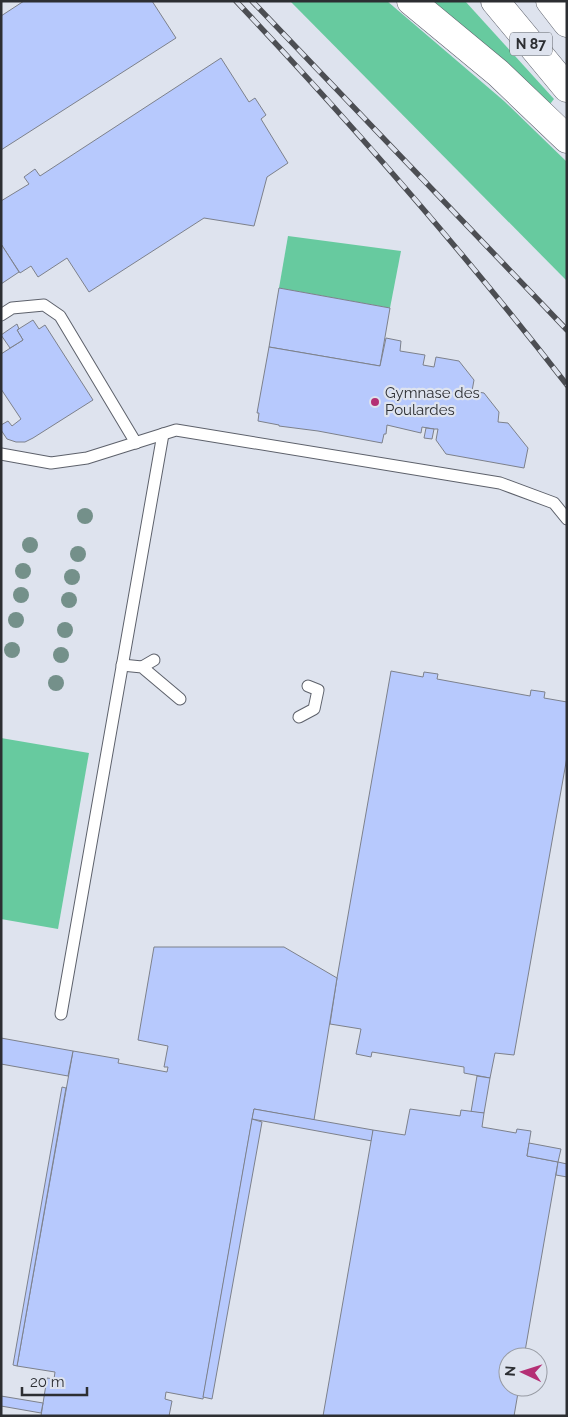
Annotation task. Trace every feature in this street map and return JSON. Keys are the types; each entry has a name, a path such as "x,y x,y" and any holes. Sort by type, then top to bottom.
{"highway":[{"path":"411,1 498,73 567,139"},
{"name":"N 87","path":"495,1 567,88"},
{"name":"N 87","path":"550,1 567,23"}],"lane":[{"path":"1,314 12,308 44,305 60,316 136,443"},
{"path":"1,454 51,463 88,458 176,430 500,483 554,503 567,520"},
{"path":"61,1014 163,434"},
{"path":"142,667 154,660"},
{"path":"122,665 142,667 180,698"},
{"path":"299,717 314,709 318,690 308,686"}],"green space":[{"path":"290,1 387,1 504,101 567,162 567,281"},
{"path":"422,1 465,1 554,99 547,108"},
{"path":"288,236 401,251 390,308 279,288"},
{"path":"1,738 89,753 58,929 1,919"}],"building":[{"path":"24,1 152,1 176,38 1,150 1,16"},
{"path":"221,58 249,102 255,98 266,115 261,119 288,163 267,177 254,226 204,218 89,292 67,258 38,277 31,266 20,273 1,244 1,201 29,184 24,177 35,169 40,176"},
{"path":"1,244 19,272 1,284"},
{"path":"279,288 390,308 380,366 269,347"},
{"path":"33,320 39,329 45,325 93,400 33,438 25,442 16,442 7,439 1,430 1,425 8,421 12,426 21,419 1,389 1,354 23,340 17,330"},
{"path":"17,324 19,329 17,330 23,340 10,348 1,335"},
{"name":"Gymnase des Poulardes","path":"386,338 401,341 400,351 425,355 423,365 434,367 436,357 459,361 474,380 472,391 484,393 499,412 498,422 508,423 528,448 524,468 446,454 436,440 438,429 422,427 421,433 387,425 382,443 258,421 259,413 257,413 269,347 380,366"},
{"path":"426,428 434,429 432,439 424,438"},
{"path":"391,671 423,677 424,672 438,674 437,679 530,696 531,690 545,692 544,698 567,702 567,757 514,1055 495,1053 490,1078 464,1073 464,1067 372,1052 371,1057 356,1054 361,1029 330,1024"},
{"path":"154,947 284,947 337,978 314,1120 254,1109 203,1399 166,1392 165,1399 172,1401 169,1416 41,1416 47,1378 54,1379 55,1372 17,1366 73,1051 119,1059 118,1063 167,1072 168,1067 164,1067 168,1046 138,1040"},
{"path":"1,1038 73,1051 68,1076 1,1064"},
{"path":"477,1076 490,1078 484,1113 471,1112"},
{"path":"62,1087 66,1088 17,1366 13,1365"},
{"path":"254,1109 373,1130 372,1141 252,1119"},
{"path":"410,1109 460,1116 461,1110 484,1113 482,1127 516,1133 517,1129 531,1131 527,1156 558,1162 526,1347 498,1347 498,1397 517,1397 514,1416 323,1416 373,1130 405,1135"},
{"path":"252,1119 262,1122 212,1399 203,1397"},
{"path":"529,1143 561,1149 558,1162 527,1156"},
{"path":"558,1162 567,1164 567,1177 556,1175"},
{"path":"1,1396 43,1403 41,1413 1,1406"}],"railway":[{"path":"236,1 406,189 488,286 567,385"},
{"path":"252,1 567,330"}],"place":[{"name":"Gymnase des Poulardes","path":"375,402"}]}
